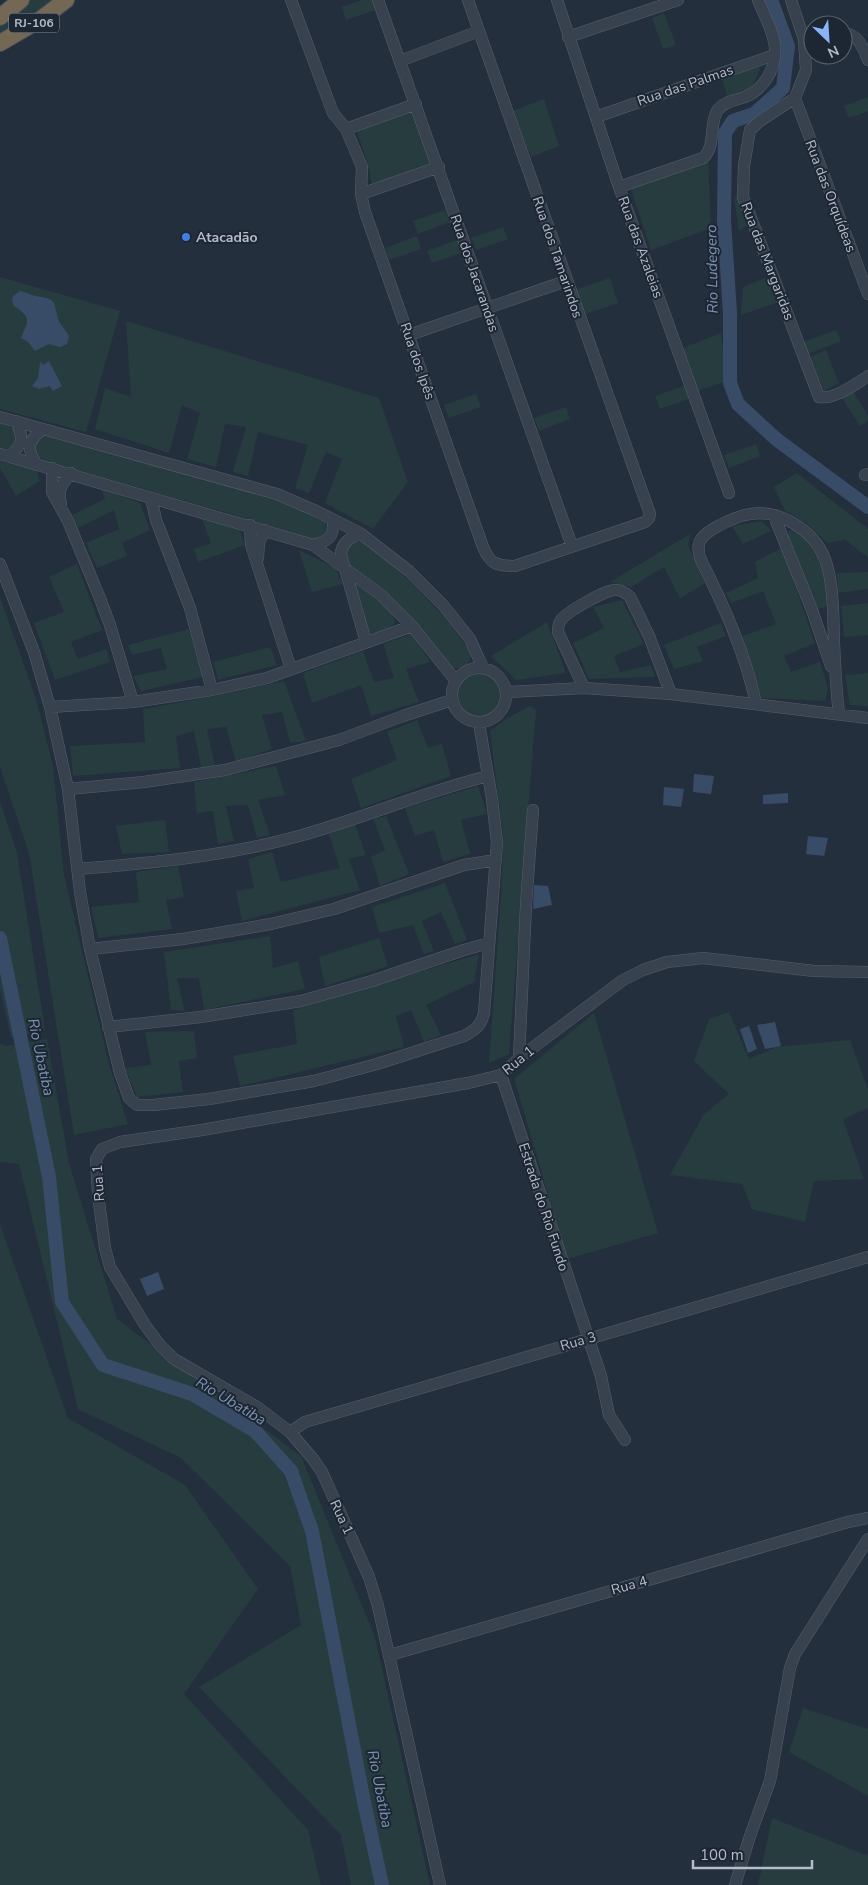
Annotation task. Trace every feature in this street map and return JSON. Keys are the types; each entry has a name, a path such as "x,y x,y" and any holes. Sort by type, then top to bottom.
{"highway":[{"name":"RJ-106","path":"0,17 22,0"},
{"name":"RJ-106","path":"0,43 41,19 66,0"}],"street":[{"name":"Rua dos Ipês","path":"291,0 333,113 346,129 362,167 361,194 370,226 487,557 498,564 516,566 645,522 650,514"},
{"name":"Rua dos Jacarandas","path":"378,0 439,167 486,308 572,546"},
{"name":"Rua dos Tamarindos","path":"468,0 650,514"},
{"name":"Rua das Azaleias","path":"557,0 619,187 729,493"},
{"path":"568,37 678,0"},
{"path":"619,187 703,158 708,152 717,111 724,105 751,95 761,87 771,71 775,47 758,0"},
{"path":"791,0 803,27"},
{"path":"400,61 479,31"},
{"path":"853,36 864,50 868,60"},
{"name":"Rua das Palmas","path":"596,117 774,55"},
{"path":"794,98 806,65"},
{"name":"Rua das Orquídeas","path":"794,98 868,294"},
{"name":"Rua das Margaridas","path":"794,98 750,130 747,138 742,189 749,214 819,396 829,397 868,376"},
{"path":"346,129 416,104"},
{"path":"361,194 439,167"},
{"path":"409,335 566,281"},
{"path":"0,417 277,494 360,533 409,571 442,604 470,639 483,668"},
{"path":"4,455 16,450 22,438 16,421"},
{"path":"36,464 30,455 29,448 31,441 42,429"},
{"path":"4,455 167,503 250,525 313,545 381,594 412,626 456,681"},
{"path":"52,468 52,492 62,508 110,625 133,702"},
{"path":"62,508 59,493 61,486 71,474"},
{"path":"151,498 154,514 190,608 212,690"},
{"path":"159,528 167,503"},
{"path":"756,704 748,671 698,548 699,542 708,532 732,519 752,514 774,516 798,524 814,541 824,559 833,608 835,679 839,714"},
{"path":"774,516 812,610 835,679"},
{"path":"313,545 330,538 333,520"},
{"path":"782,535 786,527 798,524"},
{"path":"250,525 251,545 291,669"},
{"path":"258,562 259,542 265,530"},
{"path":"360,533 351,537 341,549 344,566 366,642"},
{"path":"0,564 34,652 50,707 68,789 90,949 108,1027 126,1092 133,1103 137,1105 210,1099 314,1081 377,1064 464,1036 475,1030 482,1021 484,1013 497,842 479,723"},
{"path":"584,688 558,632 558,625 565,616 602,593 616,590 626,593 630,597 649,636 671,694"},
{"path":"812,610 821,614 833,608"},
{"path":"50,707 133,702 212,690 267,678 412,626"},
{"path":"483,668 492,670 499,676 507,692 507,701 497,717 488,722 479,723 461,716 455,709 452,700 453,687 456,681 468,670 483,668"},
{"path":"507,692 584,688 671,694 868,718"},
{"path":"68,789 144,782 225,770 339,740 452,700"},
{"path":"78,869 158,862 234,851 343,822 433,791 488,776"},
{"path":"519,1058 526,905 533,810"},
{"path":"90,949 182,939 271,924 334,909 464,865 496,860"},
{"path":"108,1027 201,1017 301,1000 372,981 489,943"},
{"name":"Rua 1","path":"440,1885 385,1630 372,1587 322,1472 290,1432 257,1407 174,1359 160,1345 145,1325 110,1267 105,1248 98,1194 95,1168 96,1159 99,1153 108,1146 120,1142 212,1128 468,1083 501,1075 519,1058 623,980 643,970 667,962 703,958 814,971 868,972"},
{"name":"Estrada do Rio Fundo","path":"501,1075 601,1376 609,1416 624,1440"},
{"name":"Rua 3","path":"290,1432 305,1422 868,1257"},
{"name":"Rua 4","path":"390,1654 848,1522 868,1518"},
{"path":"735,1885 770,1781 790,1668 795,1654 868,1539"}],"green space":[{"path":"28,0 57,0 0,34 0,22"},
{"path":"362,0 375,0 378,9 346,20 342,7"},
{"path":"664,13 676,45 663,49 652,18"},
{"path":"761,66 753,86 728,99 722,78"},
{"path":"868,97 868,111 849,118 844,106"},
{"path":"544,99 559,146 531,157 512,111"},
{"path":"417,110 432,165 372,188 370,172 357,131"},
{"path":"708,158 711,228 651,250 630,187"},
{"path":"738,193 750,224 739,231 734,198"},
{"path":"445,210 450,222 418,234 413,221"},
{"path":"503,227 508,239 476,250 471,238"},
{"path":"417,236 421,249 389,260 385,248"},
{"path":"459,239 464,252 432,263 427,251"},
{"path":"0,277 120,311 86,432 0,409"},
{"path":"767,277 776,303 741,315 743,287"},
{"path":"610,278 618,303 583,315 575,290"},
{"path":"126,321 379,398 408,482 373,529 325,503 342,459 326,452 309,493 295,488 308,445 258,432 248,476 233,472 246,427 225,424 216,467 187,459 200,413 182,405 169,453 95,429 105,388 131,397"},
{"path":"836,330 841,341 808,354 803,342"},
{"path":"721,333 727,381 697,391 683,348"},
{"path":"826,350 839,383 824,391 810,357"},
{"path":"687,385 692,398 660,409 655,396"},
{"path":"852,389 868,416 868,421 860,426 841,396"},
{"path":"476,394 481,407 449,418 444,405"},
{"path":"566,407 570,419 539,431 534,418"},
{"path":"0,422 10,426 15,433 16,441 8,449 0,448"},
{"path":"46,434 275,498 324,519 326,527 324,534 313,542 227,513 42,460 36,454 35,445"},
{"path":"756,444 760,456 729,468 724,455"},
{"path":"0,461 36,469 40,481 16,496 0,468"},
{"path":"797,473 868,529 868,557 845,540 827,543 805,522 785,511 774,487"},
{"path":"100,488 140,503 150,530 122,543 127,556 97,568 86,543 119,529 114,510 78,528 72,515 105,499"},
{"path":"202,519 239,529 245,545 198,562 194,549 211,543"},
{"path":"762,521 771,531 743,544 732,526"},
{"path":"794,529 811,545 820,562 828,605 823,608 818,608 786,538 789,531"},
{"path":"690,534 688,545 705,583 680,598 664,567 631,587 610,582"},
{"path":"357,540 364,542 394,567 435,607 471,653 470,661 466,666 452,668 348,564 345,558 350,543"},
{"path":"782,548 815,643 784,656 791,672 820,662 828,688 825,701 762,698 742,636 776,624 763,591 731,603 726,593 758,578 755,562"},
{"path":"299,550 335,568 343,584 312,592"},
{"path":"77,564 102,630 71,642 78,659 106,649 110,662 55,680 34,623 64,612 49,577"},
{"path":"868,572 868,589 838,593 837,573"},
{"path":"358,582 394,615 395,622 393,625 380,632 369,632 353,583"},
{"path":"0,597 37,702 53,766 64,875 109,1064 128,1124 74,1135 29,853 0,767"},
{"path":"622,600 644,644 614,656 620,672 651,665 655,677 589,679 573,643 604,628 593,607"},
{"path":"868,603 868,635 844,637 841,606"},
{"path":"547,622 566,673 516,680 491,656"},
{"path":"721,623 726,636 697,647 703,661 674,669 664,645"},
{"path":"189,629 203,677 141,691 133,676 167,669 161,648 132,655 128,645"},
{"path":"412,634 430,662 406,669 419,702 371,716 361,685 312,703 303,673 363,651 374,682 394,678 383,644"},
{"path":"270,647 277,665 218,680 213,662"},
{"path":"474,671 484,671 493,675 499,681 502,686 502,704 493,715 484,719 474,719 465,715 459,709 455,700 455,690 459,681 465,675"},
{"path":"868,673 868,706 850,705 845,675"},
{"path":"284,681 306,741 290,743 282,712 262,715 272,749 236,762 226,727 207,729 215,766 201,767 194,731 176,736 180,768 73,776 70,746 145,742 143,709"},
{"path":"530,706 536,710 509,1054 489,1063 502,880 503,835 490,731 509,717"},
{"path":"417,720 428,748 442,744 451,776 361,808 351,779 397,760 387,732"},
{"path":"276,766 285,795 258,800 270,835 257,838 248,805 226,806 234,841 218,844 213,811 197,813 194,782"},
{"path":"478,786 487,814 461,820 470,854 443,862 434,830 415,836 405,808"},
{"path":"0,802 17,853 45,1030 11,1038 0,988"},
{"path":"386,816 409,874 380,886 371,857 385,850 373,819"},
{"path":"165,820 169,852 122,854 116,826"},
{"path":"355,824 366,855 349,859 360,890 242,921 236,891 254,888 248,859 272,852 281,882 340,868 329,834"},
{"path":"178,866 184,897 166,900 172,929 98,938 91,907 139,902 136,872"},
{"path":"445,883 467,940 455,944 441,912 422,921 434,951 424,954 413,925 379,933 372,907"},
{"path":"270,936 273,968 298,961 305,989 204,1010 199,978 177,978 185,1011 171,1010 164,952"},
{"path":"379,938 388,966 325,986 319,957"},
{"path":"479,954 474,982 426,1005 441,1035 424,1042 411,1010 396,1016 404,1047 240,1086 233,1056 297,1044 293,1010"},
{"path":"729,1012 749,1059 777,1047 850,1040 868,1089 868,1108 843,1119 864,1179 814,1181 805,1222 752,1209 742,1184 670,1175 704,1114 729,1094 694,1061 709,1019"},
{"path":"594,1013 658,1233 567,1259 514,1079"},
{"path":"194,1031 197,1058 179,1061 183,1092 137,1097 125,1068 151,1065 145,1032"},
{"path":"47,1039 69,1163 117,1319 301,1456 375,1637 430,1885 351,1885 341,1835 199,1687 301,1625 290,1566 181,1458 78,1409 19,1164 0,1162 0,1044 6,1046"},
{"path":"0,1224 68,1418 185,1485 258,1589 184,1694 308,1830 321,1885 0,1885"},
{"path":"803,1708 868,1729 868,1796 789,1752"},
{"path":"772,1818 868,1856 868,1885 758,1885"}],"water":[{"path":"20,291 53,301 61,325 69,336 67,344 60,347 49,344 35,351 28,342 21,338 27,319 23,312 12,303 13,296"},
{"path":"49,361 62,386 53,391 50,386 39,389 32,386 38,378 40,363 43,365"},
{"path":"694,774 714,776 711,794 693,792"},
{"path":"664,787 684,789 681,807 663,805"},
{"path":"788,793 788,803 763,804 763,795"},
{"path":"808,836 828,838 824,856 806,854"},
{"path":"534,885 548,886 552,905 533,909"},
{"path":"775,1022 781,1046 765,1049 757,1025"},
{"path":"749,1026 757,1049 748,1053 740,1029"},
{"path":"158,1272 164,1289 147,1296 140,1279"}],"waterway":[{"name":"Rio Ludegero","path":"771,0 788,46 783,88 754,114 733,121 725,133 724,220 730,313 730,383 738,404 776,439 868,507"},
{"name":"Rio Ubatiba","path":"0,938 49,1177 62,1302 103,1365 192,1394 255,1431 291,1471 312,1531 363,1797 382,1885"}],"place":[{"name":"Atacadão","path":"186,237"}]}
